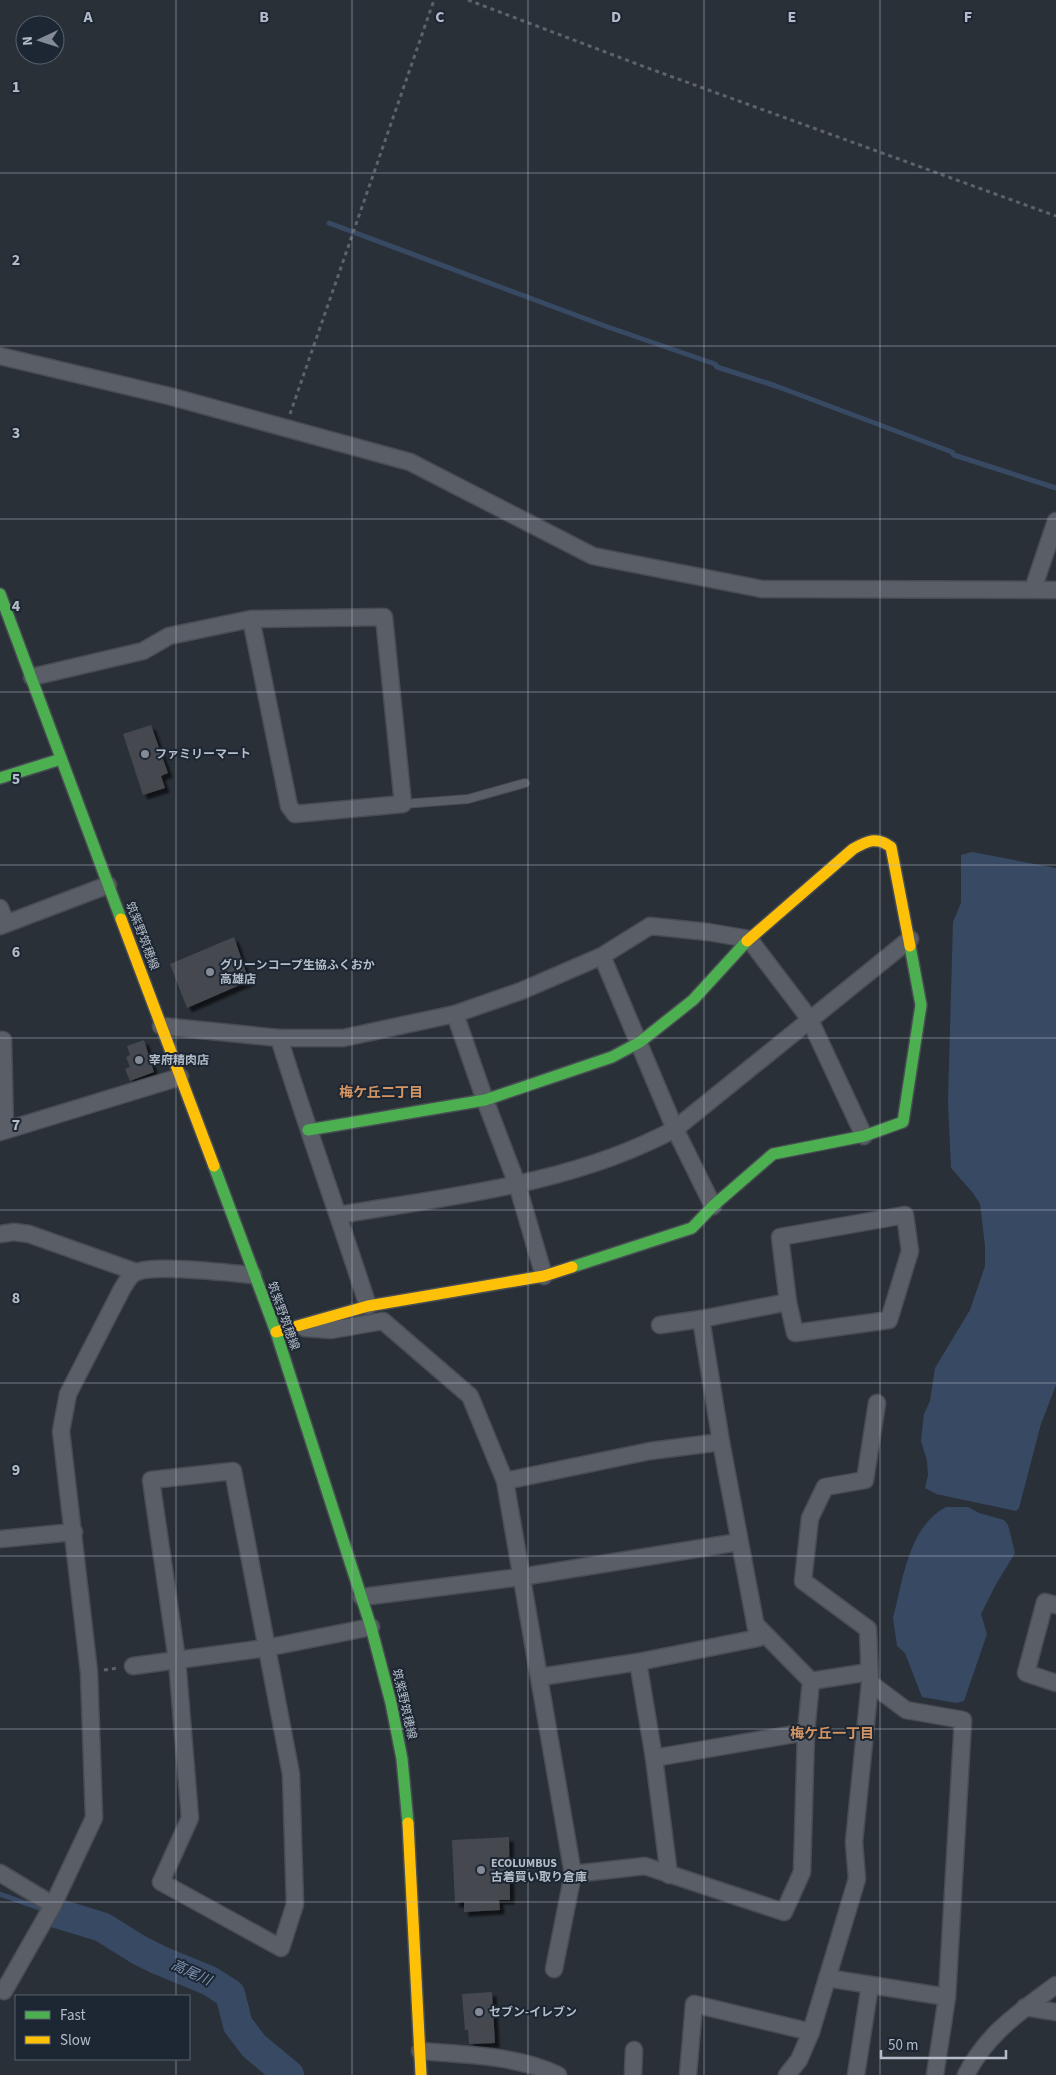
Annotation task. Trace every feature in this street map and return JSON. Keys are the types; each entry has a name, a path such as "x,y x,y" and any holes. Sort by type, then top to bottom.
{"street":[{"path":"0,356 169,396 410,462 593,556 762,589 1056,590"},
{"path":"1033,590 1056,521"},
{"name":"筑紫野筑穂線","path":"0,594 253,1275 283,1330 371,1627 391,1703 402,1759 410,1840 421,2075"},
{"path":"32,677 143,651 169,636 251,620 384,617 403,804 295,814 289,806 251,620"},
{"path":"0,778 61,759"},
{"path":"283,1330 368,1306 544,1276 692,1228 713,1206 773,1154 864,1136 904,1122 921,1005 910,939 891,847 884,840 876,839 868,841 853,850 749,939 693,1000 640,1042 612,1057 485,1100 308,1130"},
{"path":"2,919 108,885"},
{"path":"161,1026 279,1038 344,1038 455,1014 521,992 602,956 650,926 708,932 749,939 810,1018 864,1136"},
{"path":"339,1215 517,1184 614,1157 645,1145 675,1129 910,939"},
{"path":"602,956 640,1042 675,1129 713,1206"},
{"path":"455,1014 517,1184 544,1276"},
{"path":"279,1038 368,1306"},
{"path":"0,1040 3,1040 3,1131 180,1077"},
{"path":"905,1215 910,1251 889,1320 795,1333 788,1302 780,1237 905,1215"},
{"path":"0,1234 14,1232 29,1234 136,1272 154,1269 253,1275"},
{"path":"4,1991 53,1905 94,1818 90,1672 61,1431 68,1394 122,1289 129,1278 136,1272"},
{"path":"660,1325 788,1302"},
{"path":"540,1677 638,1662 758,1638 721,1442 701,1319"},
{"path":"283,1330 330,1330 383,1321 470,1396 505,1481 573,1874 554,1969"},
{"path":"787,2075 799,2060 811,2032 857,1878 854,1842 869,1677 868,1629 803,1581 810,1518 825,1487 865,1480 878,1403"},
{"path":"505,1481 650,1451 721,1442"},
{"path":"233,1471 291,1774 295,1904 281,1948 161,1882 190,1818 177,1660 152,1480 233,1471"},
{"path":"0,1539 74,1532"},
{"path":"362,1597 521,1577 739,1542"},
{"path":"1056,1605 1045,1602 1026,1673 1056,1683"},
{"path":"755,1624 811,1681 869,1677 906,1710 963,1720 947,1997 935,2075"},
{"path":"133,1666 266,1648 371,1627"},
{"path":"638,1662 654,1758 669,1875"},
{"path":"573,1874 645,1866 784,1912 802,1872 806,1732 811,1681"},
{"path":"654,1758 806,1732"},
{"path":"0,1873 53,1905"},
{"path":"827,1978 947,1997"},
{"path":"856,2075 870,1985"},
{"path":"966,2075 985,2043 1025,2007 1056,1985"},
{"path":"688,2075 694,2004 811,2032"},
{"path":"1025,2007 1056,2012"},
{"path":"633,2075 634,2050"},
{"path":"420,2051 509,2059 558,2075"}],"lane":[{"path":"403,804 468,798 525,783"}],"path":[{"path":"285,429 434,0"},
{"path":"468,0 645,67 1056,216"},
{"path":"90,1672 133,1666"}],"water":[{"path":"972,852 1056,868 1056,1385 1041,1424 1019,1508 1016,1511 936,1494 925,1488 928,1475 927,1461 921,1441 924,1414 930,1401 935,1368 970,1310 985,1266 985,1246 980,1204 951,1168 948,1101 953,922 961,903 961,855"},
{"path":"946,1507 968,1507 979,1513 1004,1520 1008,1525 1015,1553 981,1614 987,1634 964,1701 956,1703 922,1697 905,1653 897,1646 893,1618 904,1572 915,1541 933,1516"}],"building":[{"name":"ファミリーマート","path":"151,725 168,773 161,776 165,788 143,795 123,734"},
{"name":"グリーンコープ生協ふくおか 高雄店","path":"234,937 249,981 187,1008 170,964"},
{"name":"宰府精肉店","path":"144,1040 154,1072 130,1081 125,1069 130,1067 126,1057 130,1055 127,1046"},
{"name":"ECOLUMBUS 古着買い取り倉庫","path":"509,1837 510,1900 499,1900 500,1910 464,1912 464,1902 455,1903 452,1840"},
{"name":"セブン-イレブン","path":"492,1992 495,2043 469,2044 468,2030 465,2030 462,1994"}],"waterway":[{"path":"329,223 605,326 715,364 717,367 776,386 952,452 954,455 1056,488"},
{"name":"高尾川","path":"0,1894 42,1909"},
{"name":"高尾川","path":"56,1913 102,1927 139,1950 210,1981 230,1994 238,2025 254,2046 289,2075"}],"traffic: fast":[{"path":"0,594 121,919"},
{"path":"0,778 61,759"},
{"path":"308,1130 485,1100 612,1057 640,1042 693,1000 747,941"},
{"path":"572,1267 692,1228 713,1206 773,1154 864,1136 903,1122 921,1005 910,946"},
{"path":"214,1166 276,1332 371,1627 391,1703 402,1759 408,1823"}],"traffic: slow":[{"path":"747,941 853,849 867,842 877,841 891,847 910,946"},
{"path":"121,919 214,1166"},
{"path":"276,1332 368,1306 544,1276 572,1267"},
{"path":"408,1823 421,2075"}],"place":[{"name":"ファミリーマート","path":"145,754"},
{"name":"グリーンコープ生協ふくおか 高雄店","path":"210,972"},
{"name":"宰府精肉店","path":"139,1060"},
{"name":"ECOLUMBUS 古着買い取り倉庫","path":"481,1870"},
{"name":"セブン-イレブン","path":"479,2012"}],"district":[{"name":"梅ケ丘二丁目","path":"381,1093"},
{"name":"梅ケ丘一丁目","path":"832,1734"}]}
